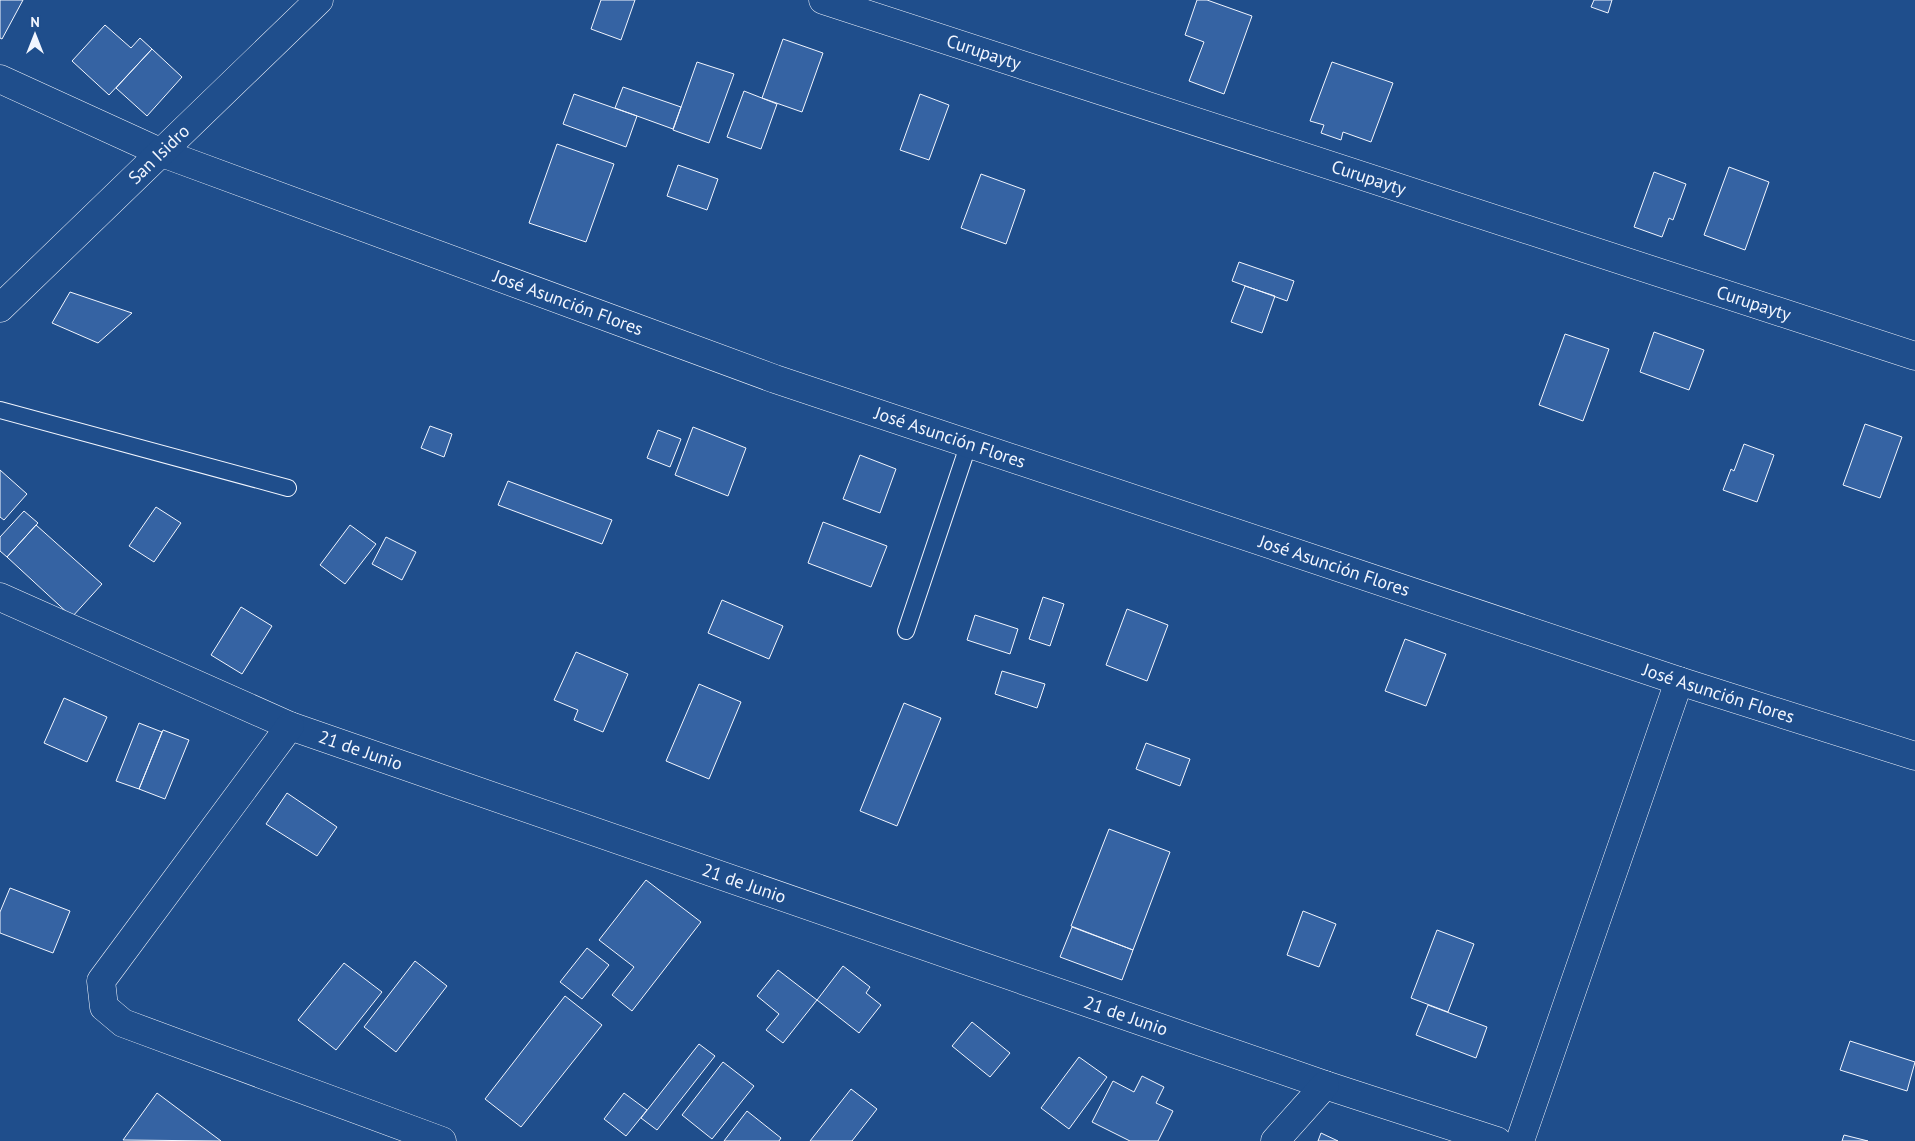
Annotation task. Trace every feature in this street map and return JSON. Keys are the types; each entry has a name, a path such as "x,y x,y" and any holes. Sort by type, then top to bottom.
{"street":[{"name":"San Isidro","path":"0,308 319,0"},
{"name":"Curupayty","path":"823,0 1915,356"},
{"name":"José Asunción Flores","path":"0,79 162,153 775,379 1679,681 1915,756"},
{"name":"21 de Junio","path":"0,597 290,726 1325,1085 1497,1141"},
{"path":"1520,1141 1679,681"},
{"path":"290,726 101,981 104,1007 123,1023 442,1141"},
{"path":"1275,1141 1325,1085"}],"lane":[{"path":"0,410 288,488"},
{"path":"906,631 970,443"}],"building":[{"path":"0,0 23,0 2,39 0,38"},
{"path":"601,0 635,0 621,40 591,29"},
{"path":"1197,0 1207,0 1252,16 1224,94 1189,81 1204,42 1185,35"},
{"path":"1594,0 1612,0 1608,13 1591,7"},
{"path":"105,25 131,48 140,38 152,49 109,95 72,61"},
{"path":"783,39 823,53 802,112 762,98"},
{"path":"152,49 182,77 147,116 116,88"},
{"path":"697,62 734,74 709,143 673,130"},
{"path":"1332,62 1393,83 1371,142 1343,132 1341,140 1321,133 1324,125 1310,121"},
{"path":"623,87 681,107 673,129 615,108"},
{"path":"744,91 777,104 761,149 727,137"},
{"path":"574,94 637,116 626,147 563,124"},
{"path":"920,94 949,105 929,160 900,150"},
{"path":"557,144 614,164 586,242 529,223"},
{"path":"678,165 718,179 707,210 667,196"},
{"path":"1729,167 1769,182 1745,250 1704,235"},
{"path":"1654,172 1686,184 1673,220 1669,218 1662,237 1634,227"},
{"path":"981,174 1025,190 1006,244 961,228"},
{"path":"1239,262 1294,281 1287,301 1232,281"},
{"path":"1245,286 1275,296 1262,333 1231,322"},
{"path":"70,292 132,313 98,343 52,323"},
{"path":"1654,332 1704,350 1689,390 1640,372"},
{"path":"1565,334 1609,349 1583,421 1539,405"},
{"path":"1865,424 1902,437 1880,498 1843,485"},
{"path":"430,426 452,434 444,457 421,448"},
{"path":"693,427 746,448 728,496 675,475"},
{"path":"658,430 681,439 670,467 647,458"},
{"path":"1744,444 1774,455 1757,502 1723,490 1731,469 1734,471"},
{"path":"860,455 896,469 880,513 843,499"},
{"path":"0,470 27,494 4,520 0,517"},
{"path":"508,481 612,520 602,544 498,505"},
{"path":"156,507 181,523 154,562 129,546"},
{"path":"24,511 38,523 7,557 0,551 0,537"},
{"path":"823,522 887,546 871,587 808,563"},
{"path":"36,525 102,584 72,617 7,557"},
{"path":"350,525 376,544 345,584 320,565"},
{"path":"386,537 416,552 402,580 372,564"},
{"path":"1043,597 1064,604 1050,646 1029,639"},
{"path":"722,600 783,626 769,659 708,633"},
{"path":"241,607 272,626 242,674 211,655"},
{"path":"1127,609 1168,625 1147,681 1106,665"},
{"path":"975,615 1018,629 1010,654 967,640"},
{"path":"1405,639 1446,654 1426,706 1385,691"},
{"path":"576,652 628,674 603,732 574,720 578,710 554,700"},
{"path":"1002,671 1045,684 1037,708 995,694"},
{"path":"699,684 741,702 709,779 666,761"},
{"path":"64,698 107,717 87,762 44,743"},
{"path":"904,703 941,718 897,826 860,811"},
{"path":"139,723 162,732 139,789 116,781"},
{"path":"163,730 189,740 165,799 139,789"},
{"path":"1146,743 1190,759 1180,786 1136,769"},
{"path":"287,793 337,827 317,856 266,824"},
{"path":"1109,829 1170,852 1133,950 1071,926"},
{"path":"646,880 701,922 632,1011 612,995 634,967 599,940"},
{"path":"10,888 70,911 53,953 0,933 0,912"},
{"path":"1303,911 1336,924 1319,967 1287,955"},
{"path":"1072,927 1133,950 1122,980 1060,957"},
{"path":"1437,930 1474,944 1448,1012 1411,998"},
{"path":"587,948 609,965 582,999 560,982"},
{"path":"415,961 447,986 396,1052 364,1027"},
{"path":"344,963 382,992 336,1050 298,1020"},
{"path":"843,966 870,987 866,993 881,1005 859,1033 817,1000"},
{"path":"778,970 817,1000 783,1043 766,1030 779,1014 757,996"},
{"path":"565,996 602,1025 521,1127 485,1099"},
{"path":"1428,1005 1487,1027 1476,1058 1416,1035"},
{"path":"972,1022 1010,1053 990,1077 952,1046"},
{"path":"1850,1041 1915,1062 1907,1091 1840,1070"},
{"path":"699,1044 715,1056 657,1130 641,1118"},
{"path":"1079,1057 1107,1077 1069,1129 1041,1108"},
{"path":"723,1062 754,1086 712,1139 682,1115"},
{"path":"1142,1076 1164,1087 1156,1103 1173,1111 1158,1141 1130,1141 1092,1122 1113,1081 1134,1092"},
{"path":"851,1089 877,1109 852,1141 810,1141"},
{"path":"157,1093 221,1141 123,1140"},
{"path":"624,1093 647,1110 626,1136 604,1119"},
{"path":"747,1111 781,1138 779,1141 724,1141"},
{"path":"1321,1133 1338,1141 1318,1141"},
{"path":"1844,1135 1868,1141 1842,1141"}]}
